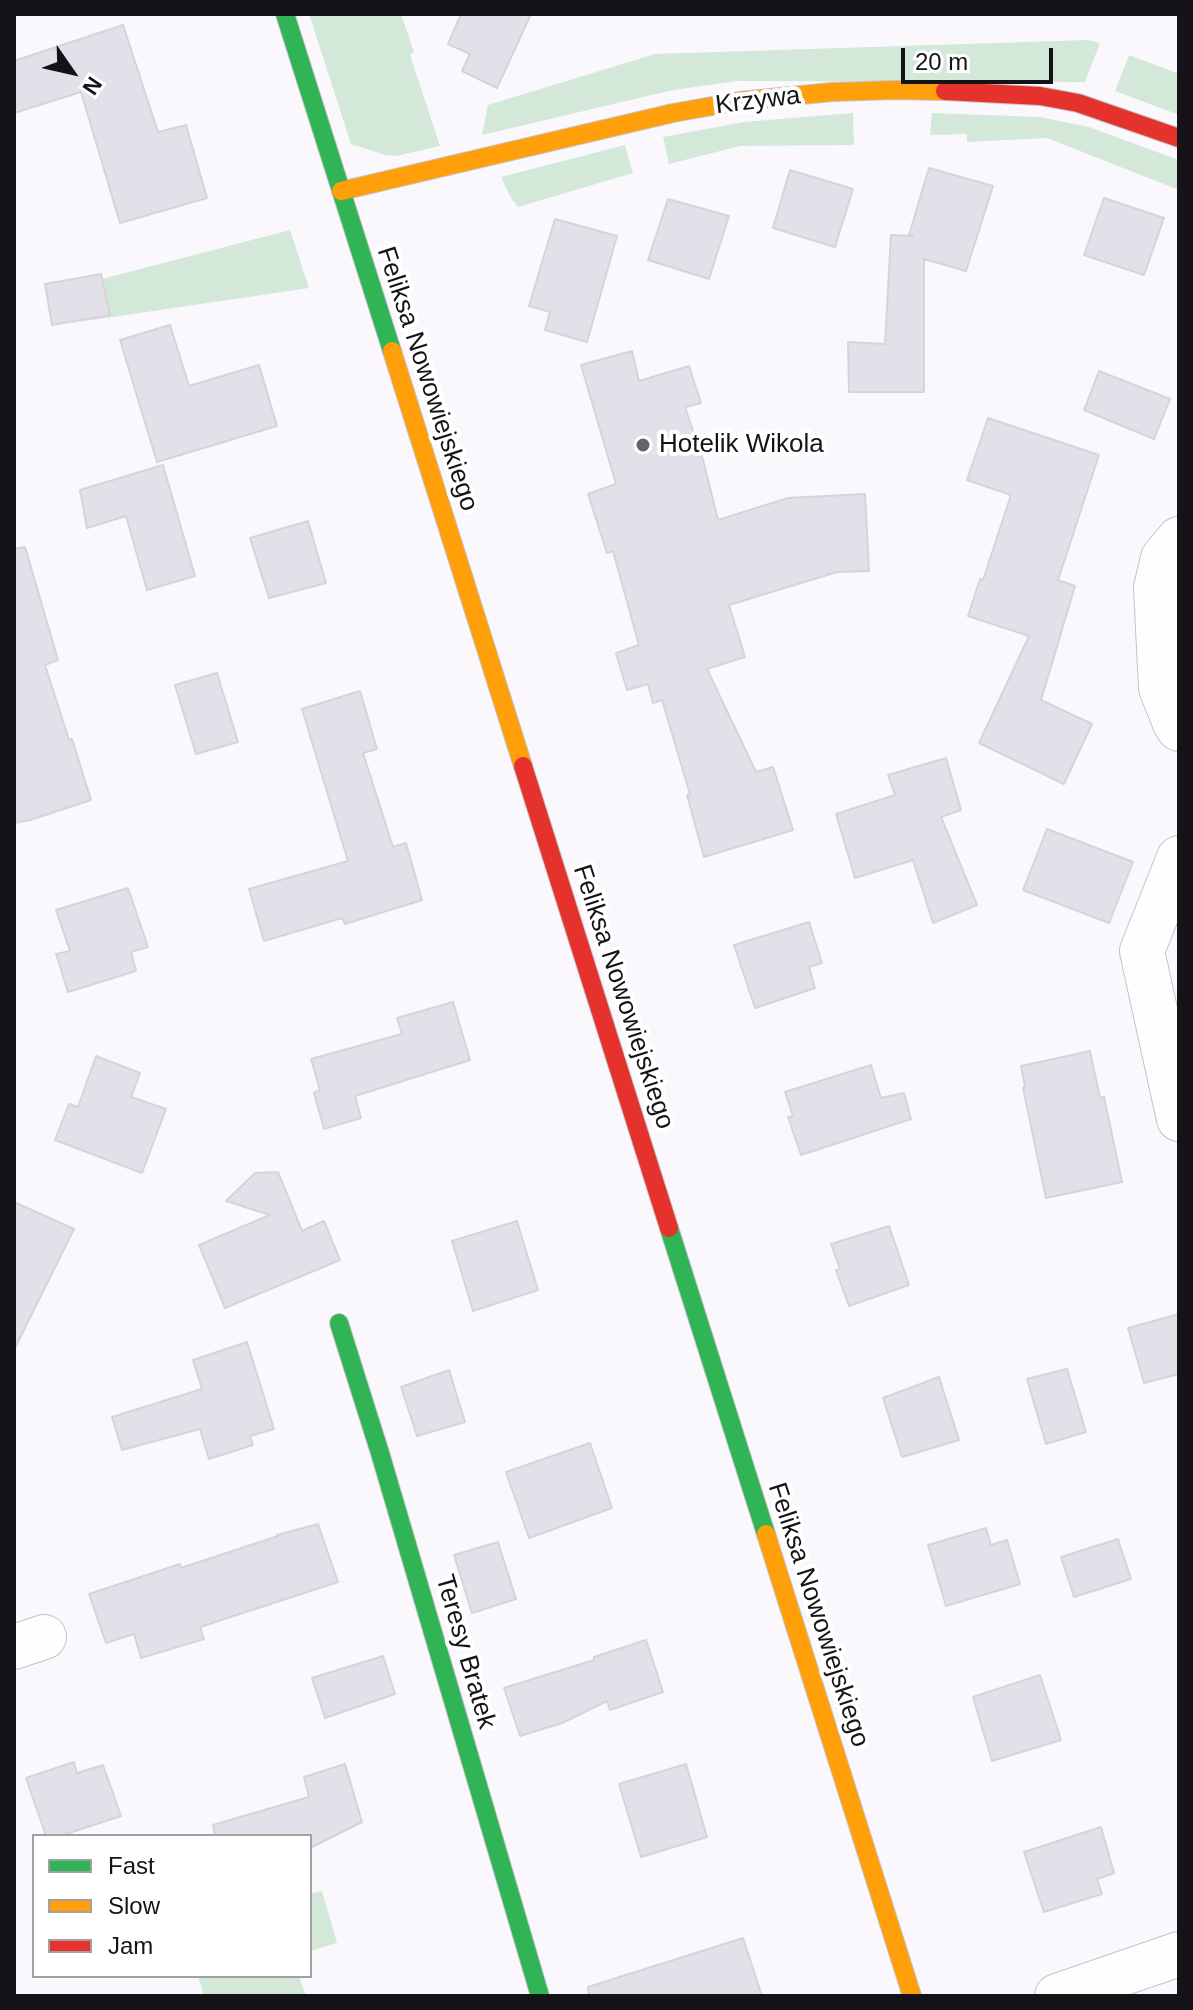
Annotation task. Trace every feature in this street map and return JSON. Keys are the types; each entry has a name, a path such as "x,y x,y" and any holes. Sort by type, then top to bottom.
{"street":[{"name":"Feliksa Nowowiejskiego","path":"285,14 912,1996"},
{"name":"Krzywa","path":"341,191 673,113 740,101 832,92 895,90 1040,96 1108,112 1179,138"},
{"path":"1179,539 1163,558 1156,588 1161,688 1179,729"},
{"path":"1179,858 1142,951 1179,1119"},
{"name":"Teresy Bratek","path":"339,1323 540,1996"},
{"path":"1057,1996 1179,1954"}],"green space":[{"path":"309,14 401,14 414,52 410,55 440,146 396,156 351,144"},
{"path":"1088,40 1100,43 1085,82 737,81 673,90 482,135 488,105 655,54"},
{"path":"1129,55 1179,74 1179,115 1115,91"},
{"path":"853,113 854,145 740,146 669,164 663,137 744,122"},
{"path":"932,113 1040,117 1089,127 1179,160 1179,190 1047,138 967,142 967,134 930,135"},
{"path":"625,145 633,173 518,207 501,177"},
{"path":"290,230 309,288 72,323 110,315 102,279"},
{"path":"322,1891 337,1943 312,1950 312,1894"},
{"path":"199,1978 300,1978 306,1996 204,1996"}],"building":[{"path":"461,14 531,14 497,88 462,71 470,54 448,44"},
{"path":"123,25 158,132 186,125 207,198 120,223 81,92 14,113 14,61"},
{"path":"929,168 993,186 966,271 924,259 924,392 849,392 848,342 885,344 891,235 913,236 909,235"},
{"path":"790,170 853,189 835,247 773,228"},
{"path":"1104,198 1164,218 1144,275 1084,255"},
{"path":"668,199 729,216 709,279 648,260"},
{"path":"555,219 617,236 587,342 545,330 550,312 529,306"},
{"path":"101,274 110,315 52,325 45,284"},
{"path":"170,325 189,386 259,365 277,426 157,462 120,340"},
{"path":"632,351 639,381 689,366 701,403 685,407 703,460 718,520 788,498 865,494 869,571 837,572 729,605 745,657 707,669 756,772 773,767 793,830 704,857 687,795 690,794 662,700 653,703 648,684 627,690 616,653 639,645 613,551 607,553 588,494 616,484 581,365"},
{"path":"1099,371 1170,399 1154,439 1084,410"},
{"path":"988,418 1099,455 1058,580 1075,586 1041,700 1092,724 1064,784 979,743 1029,636 968,616 1011,495 967,480"},
{"path":"163,465 195,576 147,590 126,516 87,528 80,490"},
{"path":"308,521 326,583 269,598 250,538"},
{"path":"25,547 58,660 45,665 91,800 14,823 14,549"},
{"path":"217,673 238,742 196,754 175,685"},
{"path":"360,691 377,749 363,753 393,847 406,843 422,900 345,924 342,918 264,941 249,889 348,861 302,709"},
{"path":"946,758 961,810 941,817 977,905 933,923 913,860 855,878 836,814 895,795 888,775"},
{"path":"1047,829 1133,862 1109,923 1023,890"},
{"path":"128,888 148,947 131,952 136,971 68,992 56,954 70,951 56,910"},
{"path":"809,922 822,963 809,967 815,988 755,1008 734,945"},
{"path":"453,1002 470,1060 355,1096 361,1118 324,1129 314,1093 320,1090 311,1059 402,1034 397,1018"},
{"path":"1090,1051 1100,1098 1104,1097 1122,1182 1046,1198 1021,1066"},
{"path":"96,1056 140,1073 131,1097 166,1109 142,1173 55,1140 69,1104 78,1107"},
{"path":"871,1065 881,1098 904,1093 911,1119 801,1155 788,1117 793,1116 785,1092"},
{"path":"278,1172 302,1231 324,1221 340,1260 225,1308 199,1245 270,1215 226,1201 255,1173"},
{"path":"14,1202 74,1229 14,1350"},
{"path":"517,1221 538,1290 473,1311 452,1241"},
{"path":"889,1226 909,1285 849,1306 836,1270 840,1269 831,1244"},
{"path":"1179,1314 1179,1374 1144,1383 1128,1328"},
{"path":"247,1342 274,1429 250,1436 253,1445 209,1459 200,1429 122,1450 112,1417 202,1389 193,1360"},
{"path":"1067,1369 1086,1432 1046,1444 1027,1379"},
{"path":"449,1370 465,1422 417,1436 401,1387"},
{"path":"939,1377 959,1440 902,1457 883,1398"},
{"path":"590,1443 612,1508 529,1538 506,1472"},
{"path":"318,1524 338,1582 200,1627 204,1639 141,1658 134,1634 106,1643 89,1594"},
{"path":"986,1528 991,1545 1007,1540 1020,1584 946,1606 928,1545"},
{"path":"1118,1539 1131,1579 1074,1597 1061,1557"},
{"path":"498,1542 516,1599 472,1613 454,1555"},
{"path":"646,1640 663,1692 610,1710 607,1701 562,1723 520,1736 504,1688"},
{"path":"383,1656 395,1694 325,1718 312,1678"},
{"path":"1040,1675 1061,1740 992,1761 973,1697"},
{"path":"74,1762 77,1773 103,1765 121,1816 66,1834 45,1834 26,1778"},
{"path":"345,1764 362,1822 312,1847 312,1834 215,1834 213,1825 309,1797 304,1777"},
{"path":"686,1764 707,1837 641,1857 619,1784"},
{"path":"1101,1827 1114,1873 1097,1879 1102,1894 1044,1912 1024,1852"},
{"path":"743,1938 762,1996 589,1996 588,1987"}],"traffic: fast":[{"path":"285,14 392,351"},
{"path":"669,1228 766,1534"},
{"path":"339,1323 540,1996"}],"traffic: slow":[{"path":"341,191 673,113 740,101 832,92 945,91"},
{"path":"392,351 523,766"},
{"path":"766,1534 912,1996"}],"traffic: jam":[{"path":"945,91 1040,96 1078,103 1179,138"},
{"path":"523,766 669,1228"}],"place":[{"name":"Hotelik Wikola","path":"643,445"}]}
